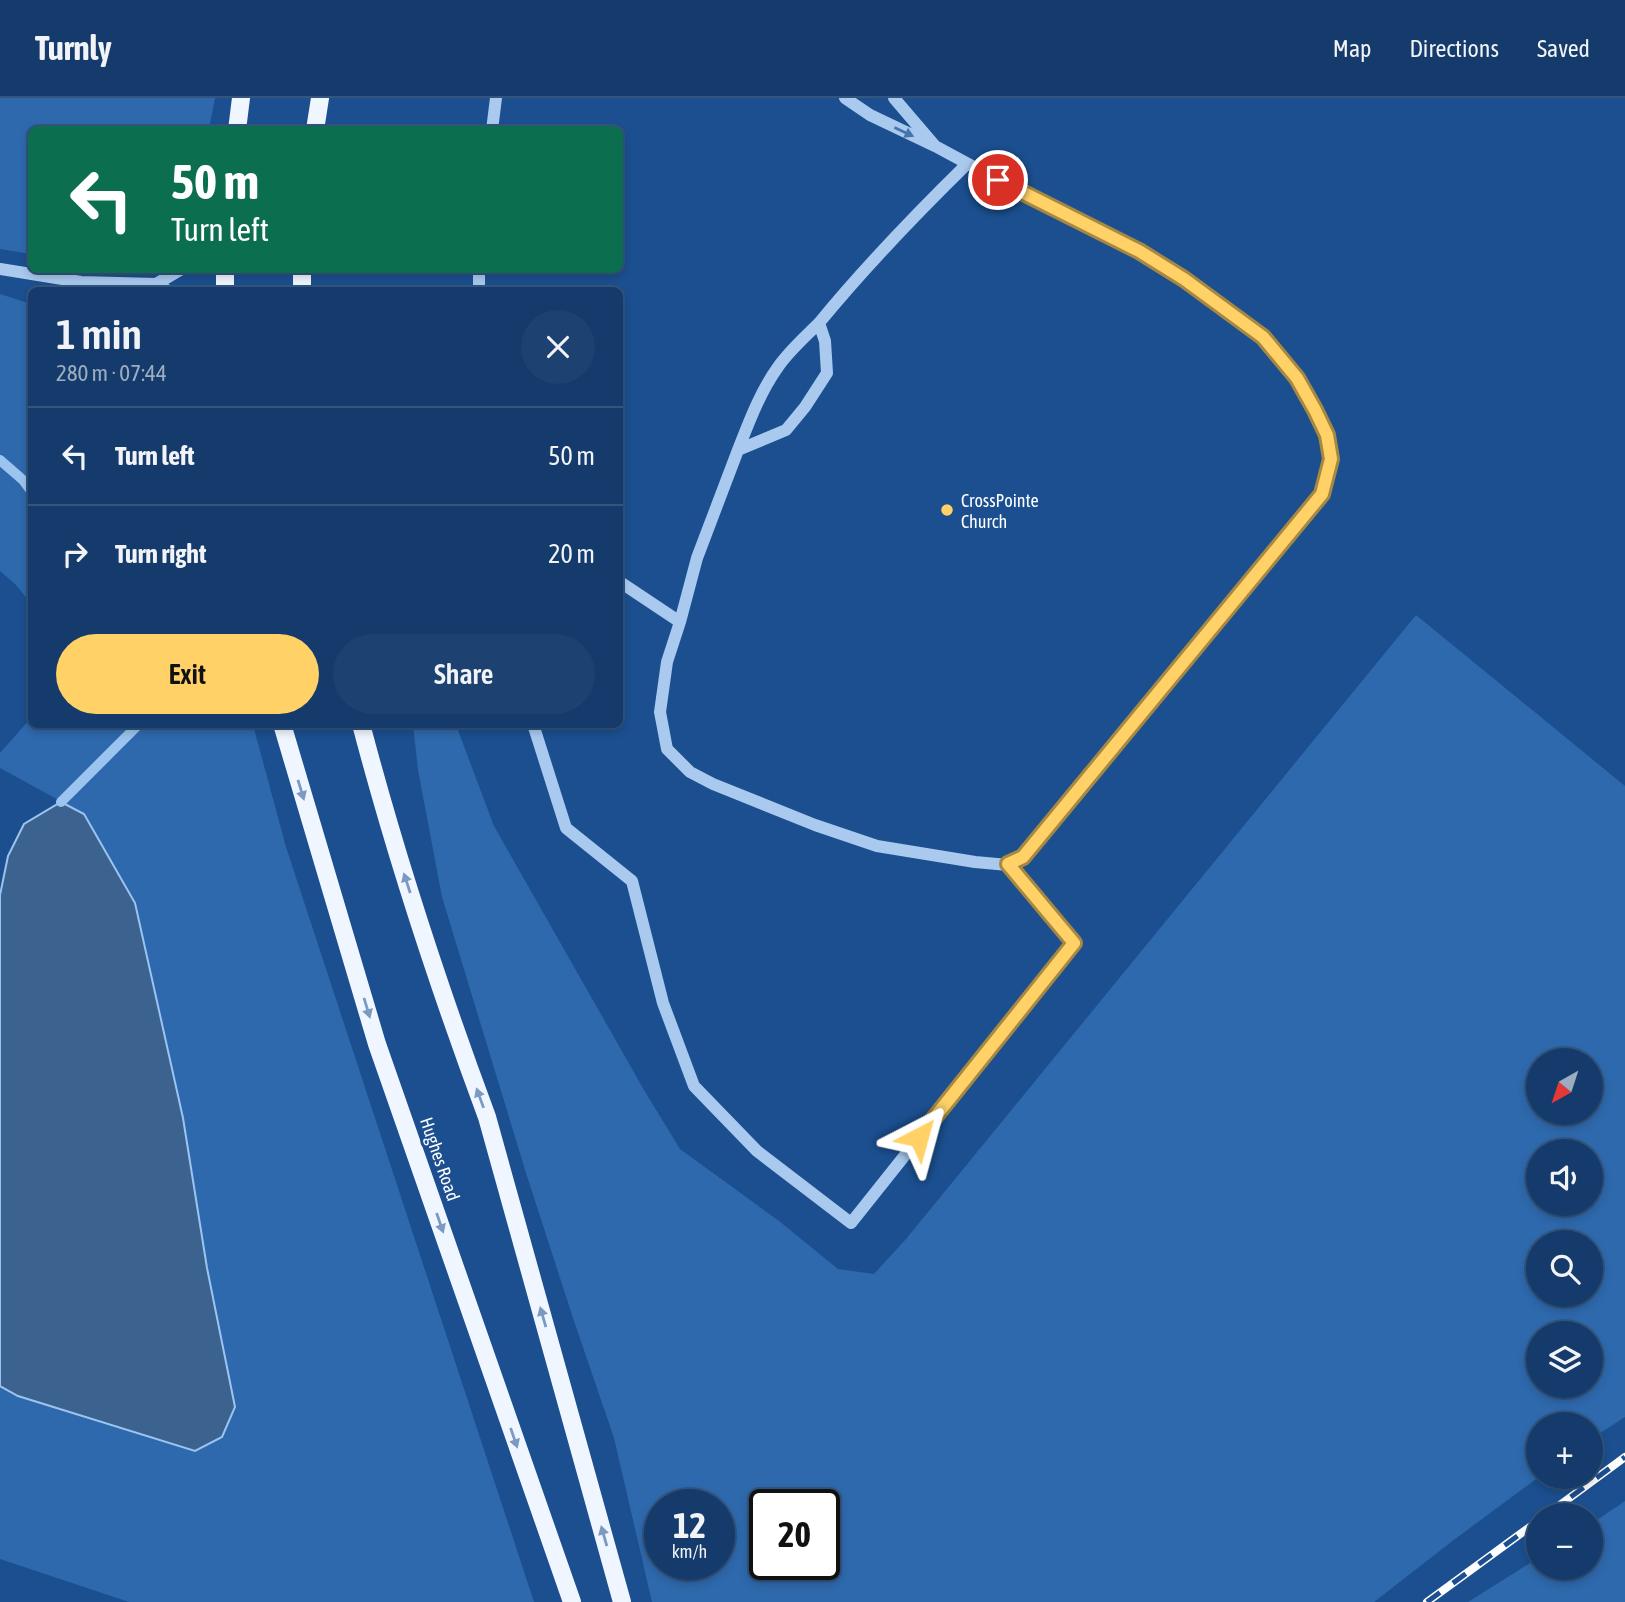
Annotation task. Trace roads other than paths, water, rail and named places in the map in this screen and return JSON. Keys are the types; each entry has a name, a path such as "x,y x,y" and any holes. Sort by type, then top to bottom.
{"main road":[{"path":"238,126 241,98"},
{"path":"315,126 320,98"},
{"name":"Hughes Road","path":"283,728 377,1044 572,1602"},
{"path":"362,728 404,873 460,1044 487,1116 622,1602"}],"street":[{"path":"492,126 496,98"},
{"path":"845,98 870,115 935,146 1139,251 1184,279 1263,337 1297,378 1327,435 1331,459 1322,494 1023,857 1008,864 975,862 877,846 736,795 690,772 667,749 660,712 667,662 697,558 751,417 771,377 865,269 967,164"},
{"path":"894,98 935,146"},
{"path":"0,269 81,282 162,287 177,273"},
{"path":"738,450 786,430 820,384 827,373 825,341 819,323"},
{"path":"623,584 680,621"},
{"path":"534,728 566,828 632,881 663,1003 694,1086 757,1151 850,1223 1074,943 1008,864"}],"waterway":[{"path":"0,460 28,487"},
{"path":"61,802 135,728"}],"railway":[{"path":"1563,1503 1625,1457"},
{"path":"1427,1602 1526,1530"}],"place":[{"name":"CrossPointe Church","path":"947,510"}]}
